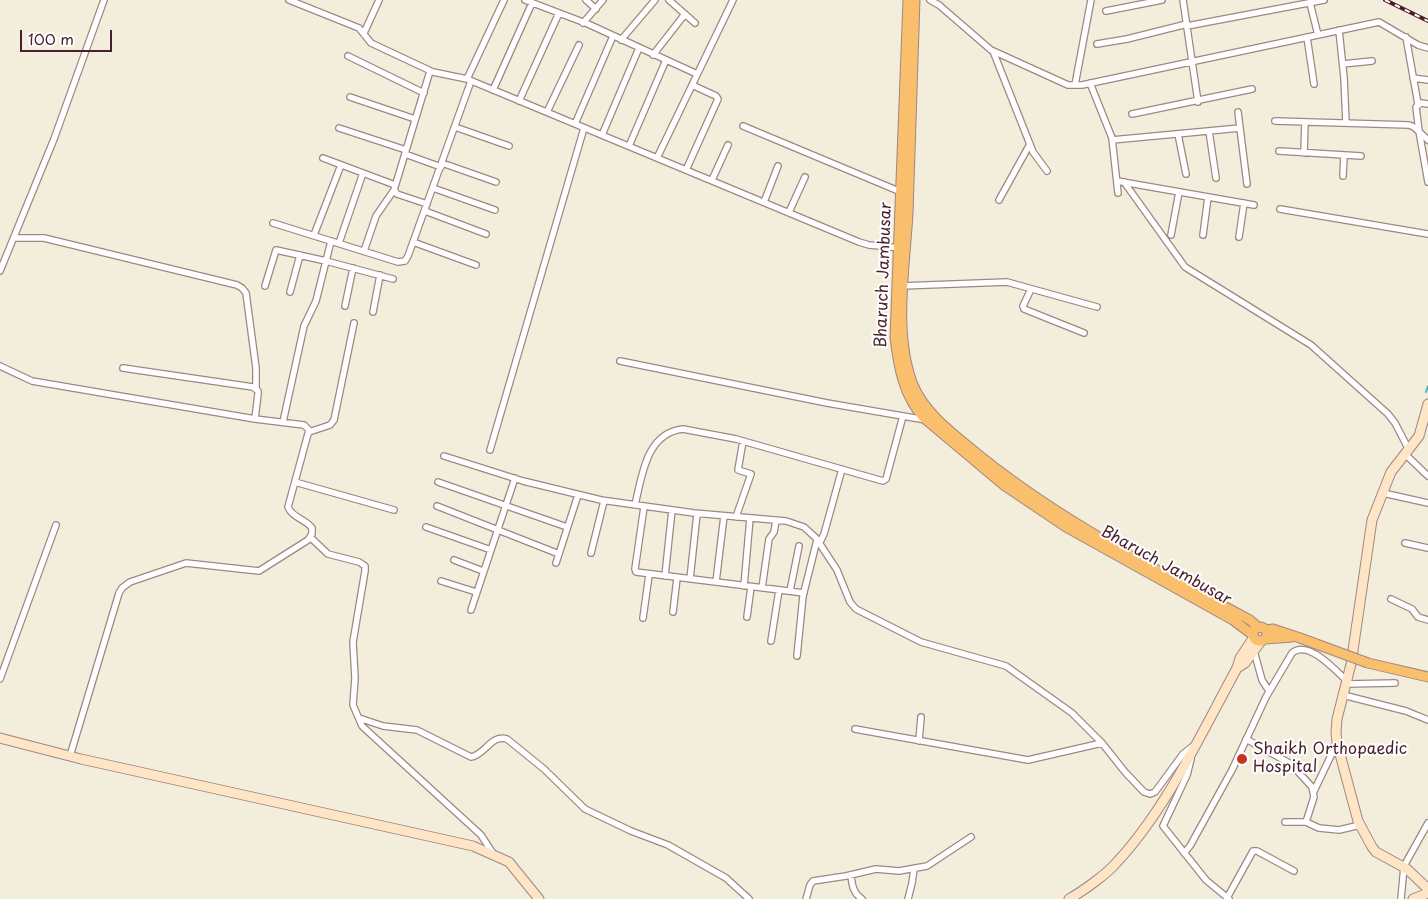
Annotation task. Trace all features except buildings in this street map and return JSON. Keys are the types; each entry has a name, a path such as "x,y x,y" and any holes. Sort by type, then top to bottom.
{"main road":[{"name":"Bharuch Jambusar","path":"908,0 908,96 900,286 901,326 905,360 928,421 1005,486 1066,528 1260,635"},
{"name":"Bharuch Jambusar","path":"903,248 901,192 915,0"},
{"path":"1428,404 1419,436 1391,472 1372,520 1352,664 1337,719 1336,732 1337,743 1360,825 1374,850 1404,866 1428,889"},
{"name":"Bharuch Jambusar","path":"922,409 983,460 1064,518 1250,620 1260,635"},
{"path":"1260,635 1297,637 1368,663 1428,678"},
{"path":"1237,668 1245,663 1254,651 1260,635"},
{"path":"1069,899 1116,864 1146,827 1195,745 1237,668 1240,658 1260,635"},
{"path":"0,738 70,756 473,846 509,862 539,899"},
{"path":"1413,899 1428,893"}],"street":[{"path":"0,271 54,139 104,0"},
{"path":"289,0 359,28 372,43 430,71 469,80 864,243 903,248"},
{"path":"364,33 379,0"},
{"path":"273,222 402,262 407,259 455,126 469,80 504,0"},
{"path":"525,0 583,22 697,74"},
{"path":"586,0 596,9"},
{"path":"583,22 603,0"},
{"path":"621,40 655,0"},
{"path":"669,0 695,23"},
{"path":"930,0 939,5 993,51 1061,83 1075,86 1379,22 1428,48"},
{"path":"1075,86 1091,0"},
{"path":"1106,11 1162,0"},
{"path":"1182,0 1198,102"},
{"path":"1098,44 1187,25 1324,0"},
{"path":"657,158 732,1"},
{"path":"493,90 532,3"},
{"path":"1310,3 1318,35"},
{"path":"519,101 559,13"},
{"path":"653,55 685,14"},
{"path":"1339,30 1346,123"},
{"path":"575,124 612,36"},
{"path":"1307,37 1314,84"},
{"path":"1406,37 1418,104 1416,107 1419,131 1428,182"},
{"path":"547,112 579,45"},
{"path":"602,135 639,48"},
{"path":"993,51 1034,154 1047,171"},
{"path":"348,56 424,93"},
{"path":"629,146 666,60"},
{"path":"1343,64 1372,61"},
{"path":"364,251 376,216 395,187 430,71"},
{"path":"1413,78 1428,80"},
{"path":"1090,83 1112,140 1120,181 1118,193"},
{"path":"686,170 718,98 692,86"},
{"path":"1132,114 1198,102 1252,89"},
{"path":"350,97 416,119"},
{"path":"1418,104 1428,104"},
{"path":"1238,112 1247,184"},
{"path":"1276,121 1409,125 1428,140"},
{"path":"1304,153 1305,122"},
{"path":"455,126 509,146"},
{"path":"743,126 901,192"},
{"path":"339,128 441,165 496,182"},
{"path":"490,450 584,128"},
{"path":"1112,140 1240,128"},
{"path":"1208,131 1216,178"},
{"path":"1178,134 1186,174"},
{"path":"998,200 1030,144"},
{"path":"712,180 728,145"},
{"path":"1279,151 1361,156"},
{"path":"1344,155 1344,176"},
{"path":"323,158 395,187"},
{"path":"314,235 340,165"},
{"path":"764,202 778,166"},
{"path":"339,243 363,173"},
{"path":"789,212 805,177"},
{"path":"1120,181 1254,205"},
{"path":"1120,181 1185,267 1311,345 1392,418 1407,452 1428,476"},
{"path":"395,187 397,194 427,204"},
{"path":"433,188 495,210"},
{"path":"1171,235 1179,192"},
{"path":"1203,235 1208,197"},
{"path":"1239,237 1244,203"},
{"path":"1280,209 1428,234"},
{"path":"425,212 486,234"},
{"path":"14,238 44,238 237,285 242,288 246,293 256,368 256,389 258,394 254,419"},
{"path":"283,422 304,326 316,301 331,241"},
{"path":"413,242 476,265"},
{"path":"265,286 275,251 326,261 393,279"},
{"path":"290,292 300,255"},
{"path":"345,306 353,268"},
{"path":"372,312 380,276"},
{"path":"900,286 1003,282 1097,307"},
{"path":"1031,289 1023,306 1024,309 1084,333"},
{"path":"309,432 330,425 334,420 354,322"},
{"path":"620,361 817,401 928,421"},
{"path":"0,366 32,381 254,419 304,425 309,430 289,503 289,511 312,528 308,540 259,571 254,572 186,563 126,584 119,593 70,756"},
{"path":"123,368 256,389"},
{"path":"635,505 643,472 651,450 659,439 667,433 683,429 744,441 885,480 903,416"},
{"path":"736,517 751,474 738,470 744,441"},
{"path":"444,456 515,478 604,501 698,514 790,522 804,527 818,542 837,570 850,602 856,609 921,642 1004,665 1070,711 1144,792 1150,794 1155,792 1183,754 1195,745"},
{"path":"797,656 804,593 818,542 824,534 842,469"},
{"path":"471,610 515,478"},
{"path":"295,482 394,510"},
{"path":"438,482 567,527"},
{"path":"1383,493 1428,503"},
{"path":"556,563 578,495"},
{"path":"591,553 604,501"},
{"path":"437,506 559,554"},
{"path":"644,506 635,571 638,573 804,593"},
{"path":"665,576 672,510"},
{"path":"690,579 698,514"},
{"path":"716,582 724,516"},
{"path":"747,617 750,518"},
{"path":"762,588 769,539 774,532 776,521"},
{"path":"0,679 56,525"},
{"path":"426,527 491,550"},
{"path":"310,537 328,554 359,562 365,566 353,642 355,680 353,704 364,728 481,835 494,855"},
{"path":"1405,543 1428,548"},
{"path":"790,591 799,546"},
{"path":"454,560 483,572"},
{"path":"643,618 649,574"},
{"path":"673,612 678,578"},
{"path":"441,581 476,592"},
{"path":"771,641 779,590"},
{"path":"1391,599 1412,608 1418,617 1428,620"},
{"path":"1184,853 1190,846 1232,770 1269,691 1292,653 1298,649 1321,657 1347,682 1395,683"},
{"path":"1254,651 1262,680 1269,691"},
{"path":"1344,695 1406,711 1428,720"},
{"path":"919,741 921,717"},
{"path":"359,718 383,726 417,730 471,757 476,756 495,740 507,739 544,769 586,809 631,831 668,845 726,878 749,899"},
{"path":"855,729 1028,760 1100,743"},
{"path":"1246,739 1290,764 1314,791"},
{"path":"1306,822 1314,791 1337,743"},
{"path":"1195,745 1187,775 1163,824 1184,853 1208,883 1228,898 1253,851 1294,871"},
{"path":"1285,822 1306,822 1320,828 1338,830 1360,825"},
{"path":"1401,899 1404,866 1428,823"},
{"path":"806,899 813,881 876,869 899,871 932,864 971,836"},
{"path":"908,899 914,869"},
{"path":"851,875 855,894 862,899"}],"waterway":[{"path":"1426,392 1428,386"}],"railway":[{"path":"1385,0 1428,21"}],"place":[{"name":"Shaikh Orthopaedic Hospital","path":"1242,759"}]}
